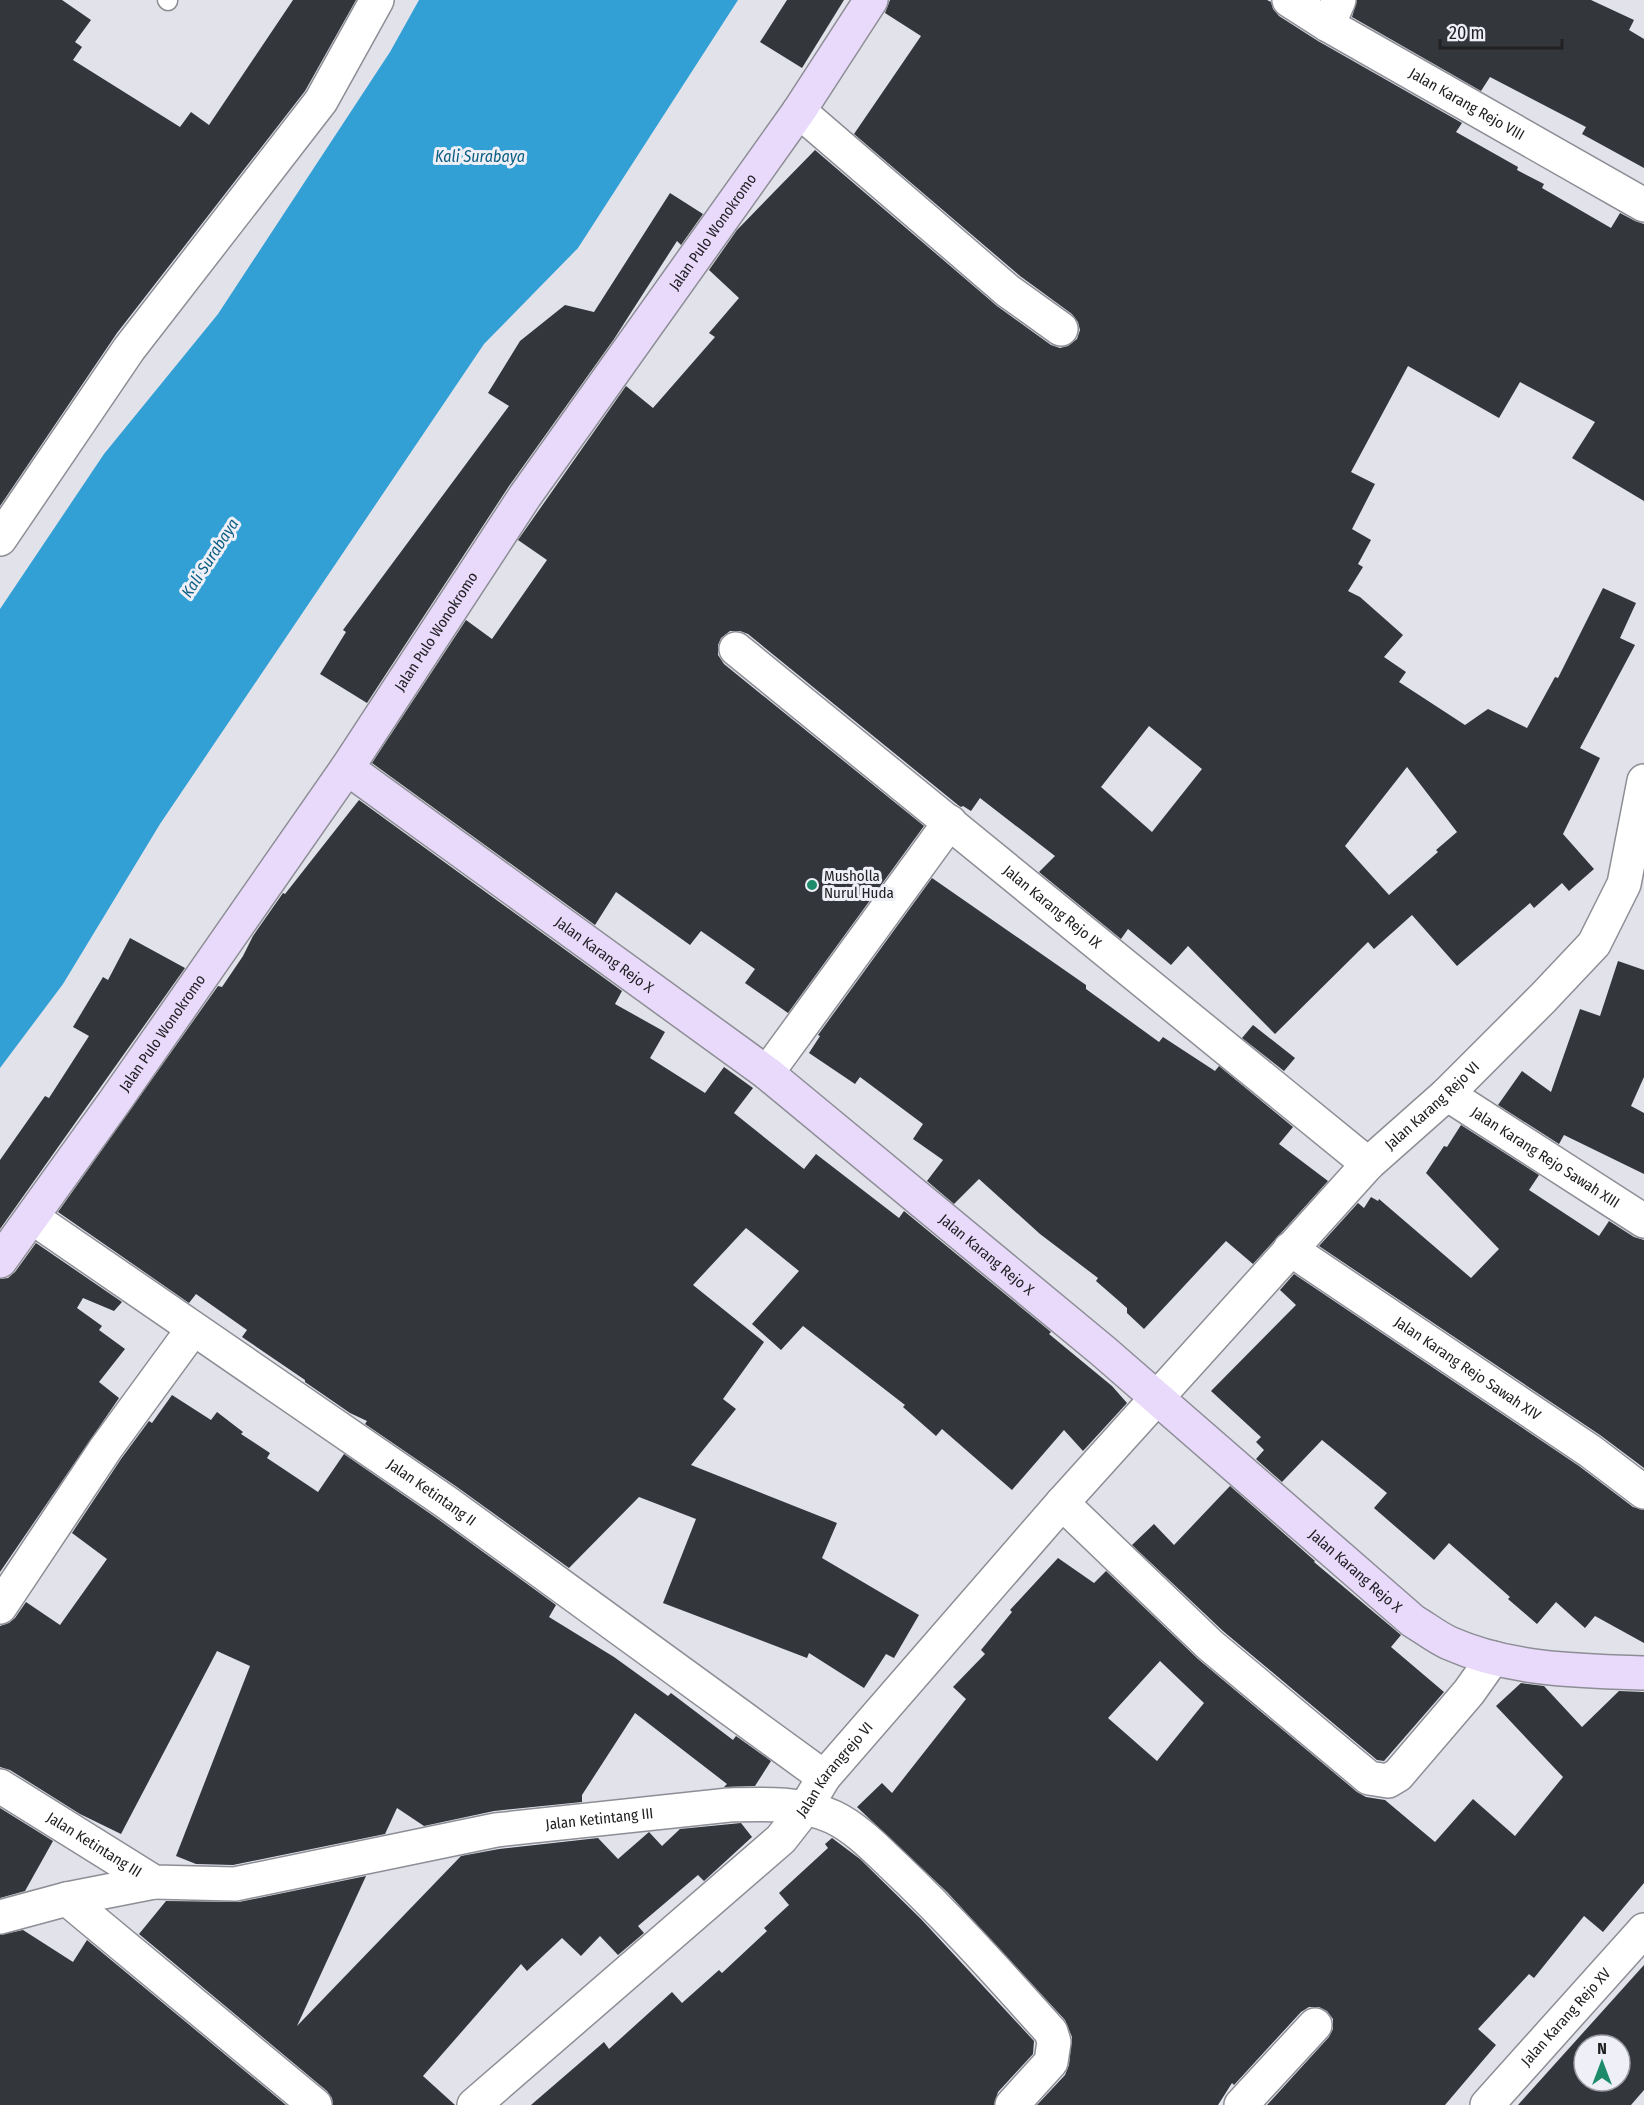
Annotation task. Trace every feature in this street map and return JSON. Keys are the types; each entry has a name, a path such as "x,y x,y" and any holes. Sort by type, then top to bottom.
{"street":[{"path":"0,539 129,350 321,101 377,0"},
{"name":"Jalan Pulo Wonokromo","path":"0,1261 33,1218 347,768 525,496 799,111 871,0"},
{"name":"Jalan Karang Rejo VIII","path":"1289,0 1333,12 1644,205"},
{"path":"799,111 1008,291 1061,329"},
{"name":"Jalan Karang Rejo IX","path":"736,649 1368,1164"},
{"name":"Jalan Karang Rejo X","path":"347,768 766,1073 1158,1399 1413,1621 1447,1642 1493,1658 1557,1670 1644,1673"},
{"name":"Jalan Karang Rejo VI","path":"1158,1399 1368,1164 1447,1094 1543,999 1594,944 1637,853 1644,781"},
{"path":"766,1073 950,822"},
{"name":"Jalan Karang Rejo Sawah XIII","path":"1447,1094 1644,1221"},
{"name":"Jalan Ketintang II","path":"33,1218 446,1502 824,1777"},
{"name":"Jalan Karang Rejo Sawah XIV","path":"1290,1250 1590,1450 1644,1492"},
{"path":"0,1607 106,1448 193,1329"},
{"name":"Jalan Karangrejo VI","path":"474,2105 781,1839 806,1808 824,1777 1062,1503 1158,1399"},
{"path":"1062,1503 1210,1645 1369,1778 1388,1781 1398,1775 1469,1692 1493,1658"},
{"name":"Jalan Ketintang III","path":"0,1786 154,1882 235,1884 496,1830 729,1805 765,1804 806,1808 833,1817 860,1834 958,1930 1051,2032 1054,2042 1052,2062 1012,2105"},
{"path":"0,1917 67,1899 154,1882"},
{"path":"67,1899 315,2105"},
{"name":"Jalan Karang Rejo XV","path":"1487,2105 1644,1930"},
{"path":"1241,2105 1315,2025"}],"water":[{"name":"Kali Surabaya","path":"419,0 738,0 578,248 484,344 160,824 63,984 0,1068 0,609 104,454 218,314 390,52"}],"building":[{"path":"0,0 62,0 91,20 75,42 82,47 73,60 180,127 191,112 209,125 293,0 356,0 305,91 117,333 0,506"},
{"path":"787,0 844,0 802,68 760,42"},
{"path":"890,0 1267,0 1271,2 1279,16 1318,41 1462,123 1456,132 1518,167 1517,170 1544,184 1542,188 1611,228 1620,213 1644,224 1644,501 1572,458 1595,422 1520,382 1499,418 1408,366 1351,472 1375,484 1352,529 1371,540 1358,564 1363,567 1348,591 1360,597 1403,635 1384,657 1406,672 1399,682 1465,725 1488,709 1527,728 1555,677 1558,678 1603,588 1636,603 1620,638 1635,645 1580,748 1600,758 1563,834 1594,869 1569,891 1562,883 1534,908 1530,903 1457,966 1412,915 1374,949 1368,942 1275,1034 1188,946 1171,965 1128,929 1121,939 1039,872 1055,856 980,798 971,811 958,805 748,634 730,631 721,638 718,645 718,655 724,664 924,826 788,1013 745,983 755,969 701,931 690,945 616,892 595,925 372,763 466,620 492,639 547,560 518,540 626,386 653,408 715,337 709,333 739,298 709,270 737,230 815,150 997,306 1051,345 1060,348 1068,346 1077,339 1080,330 1072,314 1020,276 854,134 921,36 885,13","holes":["1149,726 1202,769 1152,832 1101,787","1407,767 1457,832 1389,895 1345,846"]},
{"path":"1357,0 1591,0 1634,20 1629,30 1644,39 1644,168 1582,134 1586,127 1490,77 1481,91 1352,17"},
{"path":"670,193 703,214 681,245 677,241 614,339 509,486 367,703 320,674 346,632 343,630 509,406 488,393 520,341 565,305 594,312"},
{"path":"359,800 622,991 615,1004 665,1032 650,1058 705,1093 724,1067 753,1088 734,1113 804,1169 816,1154 899,1218 904,1211 1051,1332 1049,1334 1112,1386 1127,1403 1083,1451 1064,1430 1012,1490 942,1429 936,1436 903,1407 905,1405 803,1326 781,1350 752,1324 799,1271 746,1228 693,1285 764,1342 723,1399 736,1409 691,1465 837,1523 822,1558 919,1615 894,1658 886,1654 864,1688 809,1653 807,1658 663,1603 696,1519 639,1497 569,1568 365,1424 367,1421 350,1413 242,1337 247,1330 196,1294 189,1303 58,1212 218,986 222,987 283,893 285,894"},
{"path":"932,878 1086,985 1086,989 1159,1042 1163,1037 1215,1071 1219,1066 1293,1127 1279,1144 1328,1181 1253,1264 1226,1241 1144,1329 1127,1313 1127,1308 1096,1281 1098,1278 1040,1234 979,1179 954,1204 927,1181 943,1160 913,1139 923,1124 860,1077 855,1084 809,1053 820,1036 818,1035"},
{"path":"130,938 185,968 0,1229 0,1160 45,1096 49,1098 89,1036 73,1027 103,977 108,980"},
{"path":"1618,961 1644,970 1644,1077 1631,1106 1644,1113 1644,1174 1564,1135 1559,1144 1498,1105 1522,1071 1551,1092 1580,1009 1600,1016"},
{"path":"1253,1025 1295,1058 1284,1071 1242,1038"},
{"path":"1461,1125 1539,1175 1529,1190 1599,1236 1609,1221 1634,1237 1644,1240 1644,1468 1600,1435 1319,1246 1358,1203 1364,1208 1371,1197 1378,1201 1379,1199 1471,1278 1499,1249 1426,1173"},
{"path":"36,1243 122,1302 114,1311 83,1298 77,1308 102,1326 99,1330 125,1349 99,1382 119,1398 0,1572 0,1279 8,1278 15,1272"},
{"path":"1294,1274 1579,1466 1633,1507 1644,1510 1644,1643 1595,1616 1585,1628 1556,1602 1537,1624 1449,1543 1434,1560 1374,1508 1387,1493 1322,1440 1282,1482 1256,1459 1264,1450 1256,1442 1261,1437 1211,1391 1296,1305 1280,1290"},
{"path":"172,1395 211,1420 217,1412 243,1432 241,1434 270,1453 267,1458 318,1492 344,1454 556,1605 549,1617 614,1657 668,1696 671,1693 733,1740 736,1736 771,1761 755,1786 724,1787 727,1784 635,1713 582,1795 582,1802 494,1811 424,1826 397,1808 385,1834 233,1865 196,1864 176,1856 250,1666 217,1651 121,1834 80,1814 10,1770 0,1767 0,1626 15,1618 26,1602 60,1625 107,1559 72,1533 121,1459 149,1421 152,1423"},
{"path":"1230,1486 1314,1562 1401,1635 1391,1647 1444,1692 1384,1761 1377,1760 1223,1631 1132,1545 1154,1524 1174,1545"},
{"path":"1058,1558 1094,1583 1106,1571 1198,1659 1357,1792 1366,1797 1385,1800 1435,1842 1473,1799 1515,1836 1563,1777 1496,1706 1521,1683 1544,1686 1582,1727 1619,1691 1644,1692 1644,1883 1603,1932 1584,1916 1534,1978 1529,1974 1478,2029 1496,2045 1445,2105 1267,2105 1329,2037 1333,2029 1333,2019 1327,2011 1319,2007 1309,2007 1301,2012 1234,2085 1232,2083 1218,2105 1037,2105 1065,2075 1069,2065 1072,2037 1065,2020 947,1892 857,1807 882,1783 892,1793 966,1699 953,1687 985,1654 981,1650 1012,1612 1010,1610","holes":["1160,1661 1204,1703 1157,1761 1108,1718"]},
{"path":"0,1808 53,1841 25,1891 0,1898"},
{"path":"741,1823 752,1837 704,1881 698,1875 638,1926 644,1933 618,1955 600,1936 581,1956 562,1938 527,1971 521,1964 423,2076 455,2105 333,2105 332,2098 327,2091 139,1934 166,1901 239,1902 366,1876 297,2026 461,1856 499,1849 598,1838 618,1859 649,1832 662,1846 680,1829"},
{"path":"832,1838 860,1859 921,1919 1034,2041 1033,2054 998,2092 994,2105 531,2105 604,2042 609,2049 672,1992 682,2003 719,1970 722,1973 767,1931 764,1928 789,1905 779,1893 828,1848 825,1844"},
{"path":"23,1930 73,1962 87,1940 286,2105 0,2105 0,1935"},
{"path":"1644,1965 1644,2090 1631,2105 1518,2105 1572,2045 1572,2093 1632,2093 1632,2033 1583,2033"}],"place":[{"name":"Musholla Nurul Huda","path":"812,885"}]}
